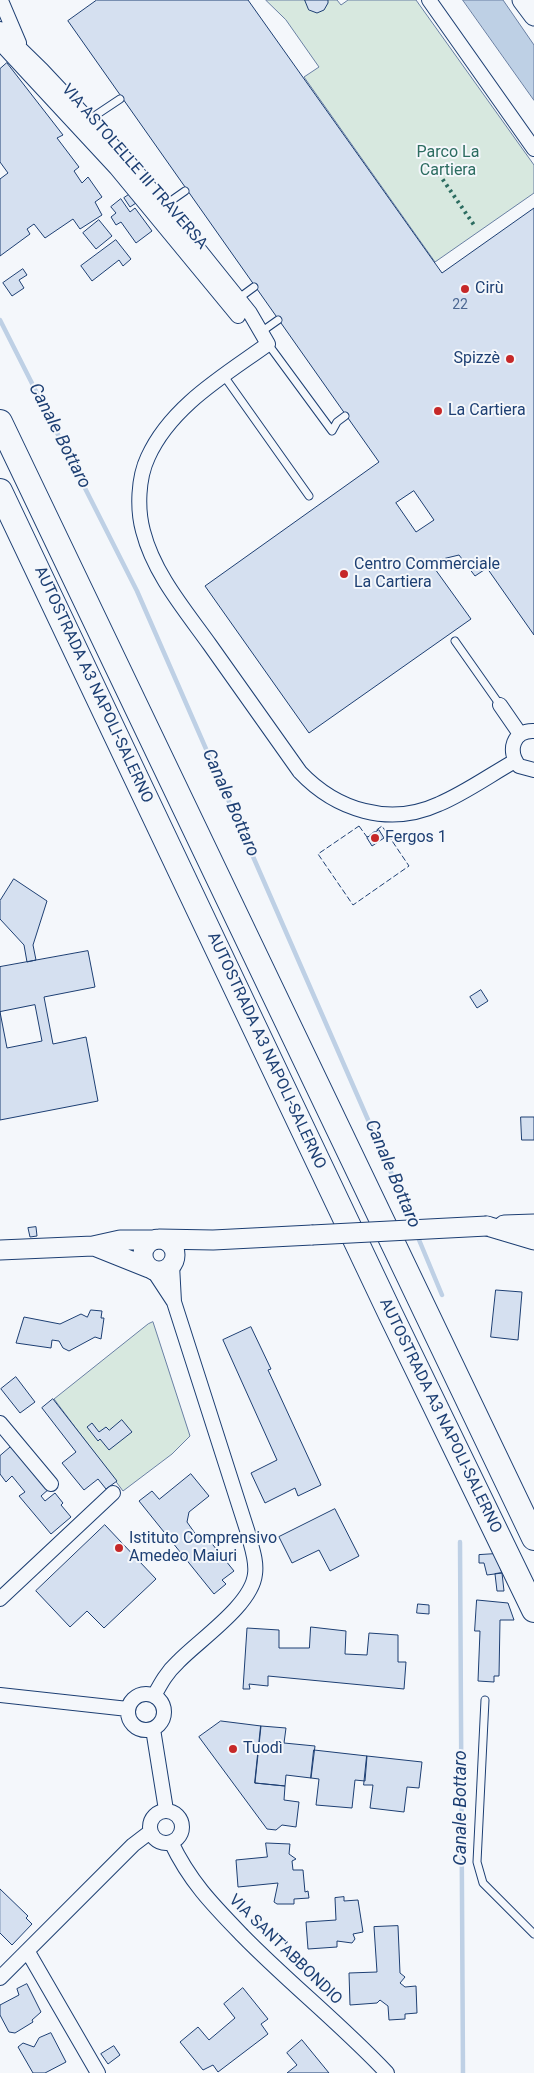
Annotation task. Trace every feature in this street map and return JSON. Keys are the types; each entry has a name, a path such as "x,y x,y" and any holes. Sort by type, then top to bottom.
{"highway":[{"name":"AUTOSTRADA A3 NAPOLI-SALERNO","path":"0,422 534,1538"},
{"name":"AUTOSTRADA A3 NAPOLI-SALERNO","path":"0,491 390,1313 534,1610"}],"street":[{"path":"429,0 534,149"},
{"path":"522,0 534,16"},
{"path":"1,3 10,43"},
{"path":"0,29 10,43 42,70 90,119 165,205 239,298 265,338 224,376 186,406 148,456 140,491 143,530 154,560 172,592 300,772 315,788 336,802 357,811 386,815 412,813 438,805 515,761"},
{"name":"VIA ASTOLELLE III TRAVERSA","path":"10,43 238,316"},
{"path":"500,706 520,734"},
{"path":"534,731 520,734 512,748 515,761 525,769 534,770"},
{"path":"0,1250 93,1246 120,1240 213,1240 534,1224"},
{"path":"487,1226 534,1240"},
{"path":"154,1696 166,1674 242,1601 252,1587 255,1574 254,1558 248,1533 174,1302 173,1263 176,1257 173,1247 165,1240 157,1239 146,1245 143,1255 174,1302"},
{"path":"93,1246 151,1269 163,1271 173,1263 213,1240"},
{"path":"0,1423 51,1484"},
{"path":"0,1600 113,1493"},
{"path":"0,1695 128,1709"},
{"path":"138,1696 154,1696 162,1704 164,1716 162,1721 153,1729 137,1728 130,1720 128,1709 138,1696"},
{"path":"153,1729 166,1810"},
{"path":"166,1810 176,1814 182,1824 180,1835 166,1844 156,1840 150,1832 152,1817 166,1810"},
{"path":"0,1978 133,1845 150,1832"},
{"name":"VIA SANT'ABBONDIO","path":"171,1842 183,1868 202,1894 259,1952 387,2073"},
{"path":"28,1952 98,2073"}],"lane":[{"path":"90,119 120,99"},
{"path":"165,205 185,191"},
{"path":"239,298 254,287"},
{"path":"278,320 265,338 332,431 337,422 345,416"},
{"path":"224,376 309,496"},
{"path":"455,642 500,706"},
{"path":"486,1700 477,1862 483,1883 534,1934"}],"green space":[{"name":"Parco La Cartiera","path":"266,0 337,0 341,5 348,0 416,0 534,165 534,193 435,262 304,77 319,67 286,20"},
{"path":"153,1322 190,1436 172,1454 123,1491 54,1399"}],"water":[{"path":"463,0 503,0 534,45 534,100"}],"building":[{"name":"La Cartiera","path":"97,0 248,0 442,273 534,208 534,635 487,568 475,576 459,555 430,562 471,619 309,733 205,586 379,462 68,21","holes":["414,491 434,520 416,532 396,503"]},
{"path":"305,0 328,0 328,3 324,10 317,13 309,10"},
{"path":"7,63 63,135 57,138 79,167 74,171 82,183 88,177 102,197 95,202 102,215 80,229 73,219 45,238 34,224 27,229 30,234 0,256 0,179 8,173 0,162 0,69"},
{"path":"133,192 139,201 130,207 124,198"},
{"path":"121,199 130,212 135,208 152,231 136,243 121,222 116,225 111,217 116,213 111,207"},
{"path":"99,220 112,236 96,249 83,233"},
{"path":"116,240 131,259 123,266 119,260 92,281 81,266"},
{"path":"23,269 27,275 19,280 24,288 12,296 3,283"},
{"name":"Fergos 1","path":"379,830 384,838 372,846 367,838"},
{"path":"14,879 47,901 33,945 36,960 27,962 24,945 0,919 0,901"},
{"path":"88,951 95,987 44,997 53,1044 86,1037 98,1101 0,1120 0,1012 0,967","holes":["35,1005 42,1041 7,1048 0,1012"]},
{"path":"481,990 488,1001 477,1008 470,997"},
{"path":"521,1117 534,1117 534,1140 522,1140"},
{"path":"36,1227 37,1236 30,1237 28,1228"},
{"path":"496,1290 522,1292 518,1340 491,1337"},
{"path":"91,1310 102,1311 101,1318 104,1318 101,1339 95,1337 69,1351 63,1348 59,1341 52,1340 51,1348 16,1343 24,1317 60,1324 81,1314 87,1317"},
{"path":"251,1327 271,1369 268,1370 321,1485 298,1496 295,1488 265,1503 251,1473 277,1460 223,1340"},
{"path":"16,1377 35,1402 20,1413 1,1389"},
{"path":"53,1399 117,1481 106,1489 98,1479 84,1490 62,1463 76,1452 42,1408"},
{"path":"122,1420 132,1432 109,1450 100,1439 98,1441 87,1427 92,1423 99,1432 106,1427 109,1430"},
{"path":"13,1445 50,1488 41,1496 45,1501 55,1493 63,1503 61,1505 71,1517 51,1534 19,1496 25,1492 12,1476 6,1482 0,1474 0,1456"},
{"path":"191,1474 209,1496 189,1512 187,1522 199,1539 213,1539 213,1545 234,1571 222,1580 226,1584 214,1594 139,1501 152,1491 159,1499"},
{"path":"335,1509 359,1556 330,1571 319,1550 292,1563 279,1537"},
{"path":"105,1525 156,1579 104,1628 87,1611 70,1627 36,1591"},
{"path":"495,1554 502,1573 487,1575 484,1563 479,1563 479,1555"},
{"path":"502,1573 504,1591 497,1591 495,1574"},
{"path":"477,1600 508,1603 514,1620 500,1620 499,1676 494,1676 494,1682 478,1681 480,1631 475,1631"},
{"path":"418,1604 429,1605 429,1614 417,1613"},
{"path":"311,1627 346,1631 345,1654 367,1655 369,1633 398,1635 398,1662 406,1662 404,1689 268,1676 268,1686 249,1684 250,1689 243,1689 247,1628 279,1630 279,1648 309,1648"},
{"path":"221,1721 261,1726 255,1783 285,1786 284,1800 299,1802 296,1827 282,1825 276,1830 267,1829 199,1737"},
{"path":"261,1726 286,1728 284,1743 315,1746 311,1778 286,1775 285,1786 255,1783"},
{"path":"314,1750 367,1756 365,1781 355,1780 352,1808 316,1805 319,1779 311,1778"},
{"path":"367,1756 422,1762 419,1788 407,1787 404,1812 370,1808 373,1785 364,1785"},
{"path":"266,1843 290,1844 289,1854 296,1859 292,1861 293,1870 303,1870 305,1892 308,1891 309,1898 294,1899 294,1904 277,1904 274,1902 278,1883 238,1887 236,1860 267,1857"},
{"path":"0,1889 28,1916 26,1918 32,1924 12,1945 0,1933"},
{"path":"344,1897 344,1901 358,1900 363,1932 353,1934 355,1939 352,1943 337,1941 337,1947 308,1949 306,1922 336,1920 335,1898"},
{"path":"398,1926 400,1973 405,1977 400,1983 405,1987 416,1986 417,2013 405,2014 405,2019 389,2020 388,2006 380,2000 377,2003 350,2005 349,1973 377,1972 374,1927"},
{"path":"27,1984 41,2012 32,2020 33,2022 15,2033 9,2032 0,2015 0,2005 19,1995 17,1989"},
{"path":"243,1988 268,2019 261,2024 268,2034 218,2072 213,2065 203,2070 180,2042 198,2027 209,2040 235,2018 224,2004"},
{"path":"51,2033 66,2062 45,2073 33,2073 18,2047 23,2043 34,2047 39,2038"},
{"path":"302,2040 329,2073 287,2073 297,2065 287,2053"},
{"path":"114,2046 120,2055 108,2064 101,2054"}],"waterway":[{"name":"Canale Bottaro","path":"0,320 137,591 414,1225"},
{"name":"Canale Bottaro","path":"417,1235 442,1295"},
{"name":"Canale Bottaro","path":"460,1542 463,2073"}],"hedge":[{"path":"439,174 474,225"}],"fence":[{"path":"359,826 367,837 382,826 409,866 353,905 318,854 359,826"}],"place":[{"name":"Cirù","path":"465,289"},
{"name":"Spizzè","path":"510,359"},
{"name":"La Cartiera","path":"438,411"},
{"name":"Centro Commerciale La Cartiera","path":"344,574"},
{"name":"Fergos 1","path":"375,838"},
{"name":"Istituto Comprensivo Amedeo Maiuri","path":"119,1548"},
{"name":"Tuodì","path":"233,1749"}]}
